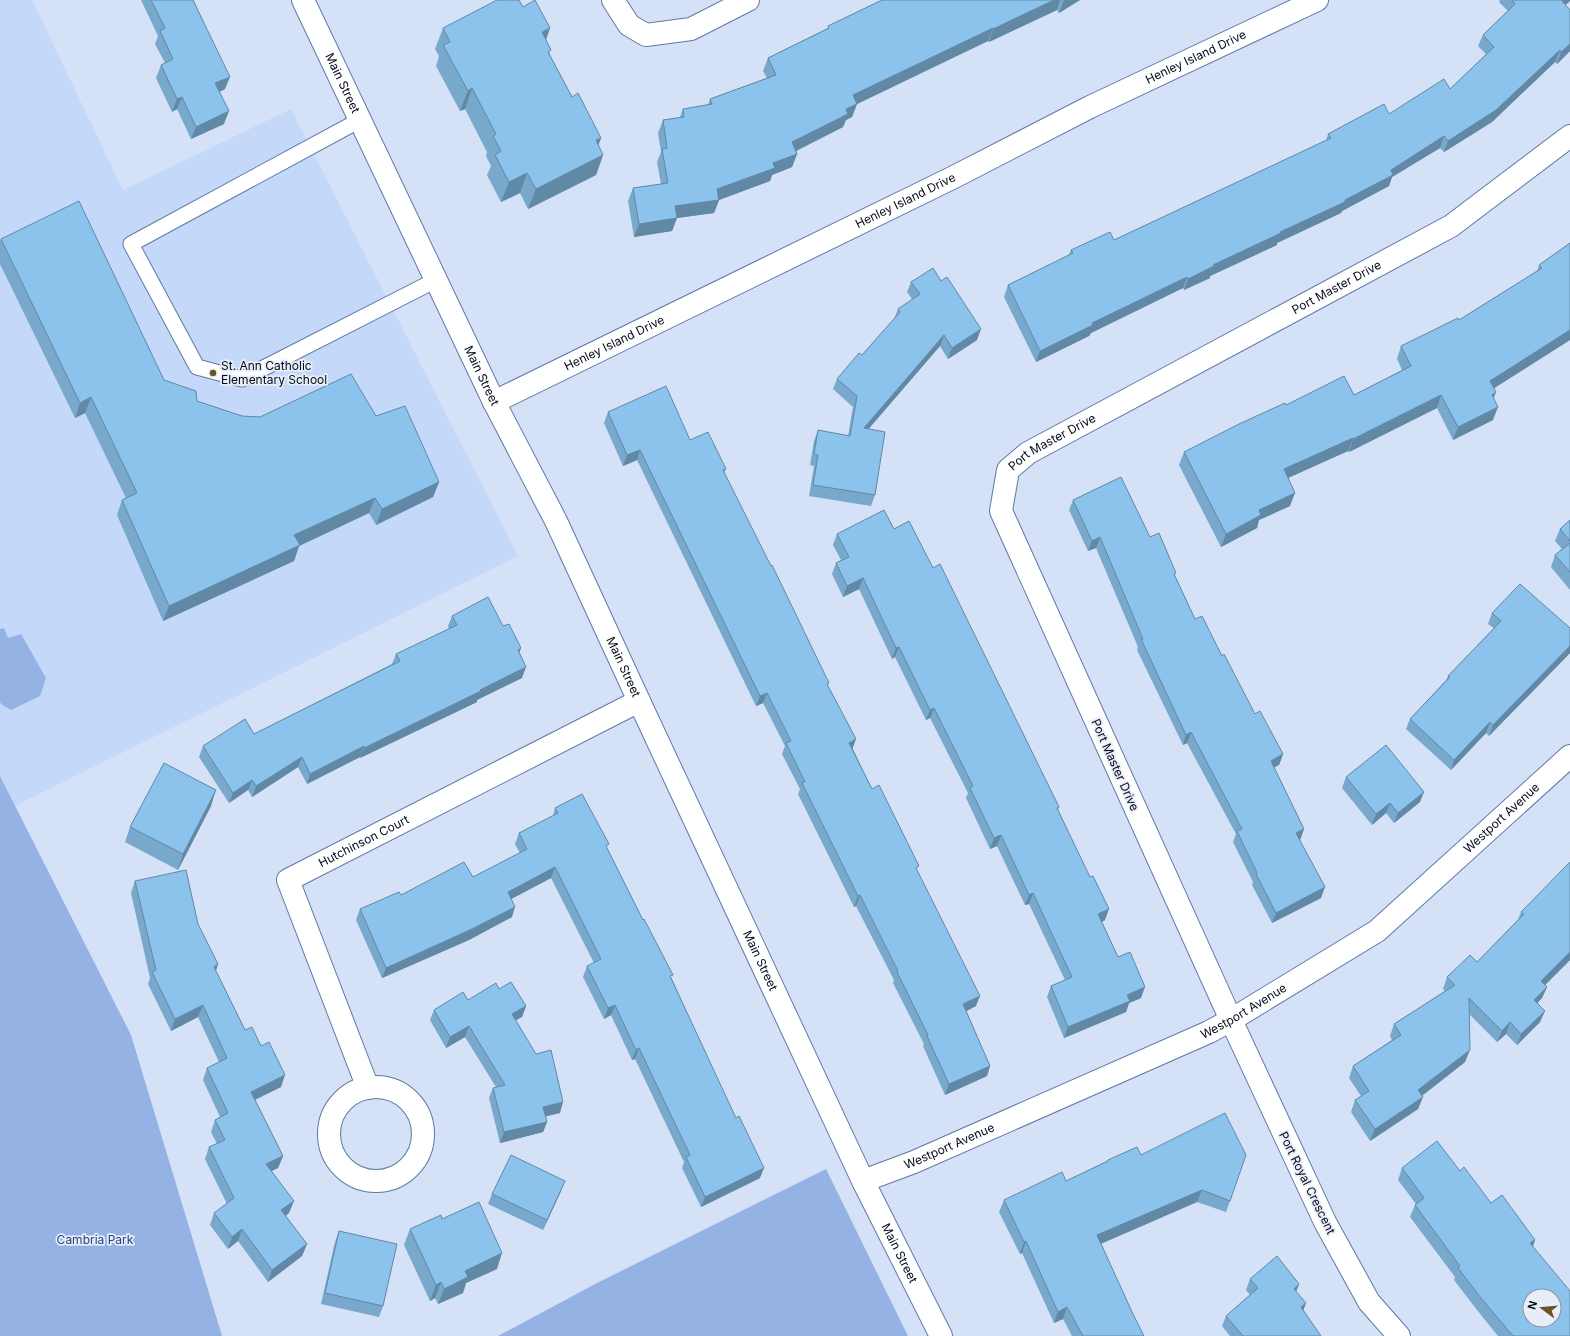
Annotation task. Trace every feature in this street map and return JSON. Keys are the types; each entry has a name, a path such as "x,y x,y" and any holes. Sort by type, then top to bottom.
{"street":[{"name":"Main Street","path":"303,0 494,402 556,521 864,1181 941,1336"},
{"path":"614,0 629,25 646,35 690,29 748,0"},
{"name":"Henley Island Drive","path":"494,402 954,176 1090,107 1317,0"},
{"name":"Port Master Drive","path":"1231,1020 1001,511 1008,470 1028,453 1451,226 1570,136"},
{"name":"Hutchinson Court","path":"368,1088 288,880 639,701"},
{"name":"Westport Avenue","path":"864,1181 943,1149 1209,1032 1231,1020 1377,931 1570,756"},
{"name":"Port Royal Crescent","path":"1231,1020 1325,1222 1369,1302 1399,1336"},
{"path":"368,1088 383,1088 397,1092 409,1101 418,1113 422,1127 422,1142 418,1156 408,1168 396,1177 382,1181 366,1180 351,1174 339,1163 331,1149 329,1133 330,1125 332,1117 340,1103 353,1093 368,1088"}],"lane":[{"path":"360,120 131,244 198,367 242,379 436,280"}],"shaded area":[{"name":"St. Ann Catholic Elementary School","path":"0,0 32,0 123,190 291,109 518,556 15,806 0,776"}],"green space":[{"path":"4,628 8,638 21,634 46,678 40,696 11,710 0,702 0,629"},
{"name":"Cambria Park","path":"0,776 131,1035 222,1336 0,1336"},
{"path":"826,1169 908,1336 498,1336 595,1284"}],"building":[{"path":"151,0 193,0 230,77 215,83 229,111 196,127 182,97 177,99 161,65 173,59 160,31 165,28"},
{"path":"497,0 519,0 523,7 535,0 550,28 542,32 551,50 548,52 572,97 578,93 601,138 596,140 603,155 536,189 527,173 509,182 495,155 501,151 493,136 496,134 472,88 468,91 443,45 450,42 443,28"},
{"path":"882,0 1054,0 853,95 857,104 846,109 848,114 792,142 797,154 773,163 775,168 717,189 719,200 675,206 677,218 639,224 633,188 668,183 662,149 667,148 663,120 684,117 683,109 712,104 710,99 776,75 768,58 829,28 828,26"},
{"path":"1512,0 1563,0 1562,1 1570,10 1570,44 1561,52 1560,50 1496,110 1448,141 1444,136 1391,170 1393,175 1345,200 1345,202 1280,232 1281,233 1213,265 1214,266 1188,279 1187,277 1092,323 1093,325 1040,351 1008,285 1073,253 1071,250 1110,232 1114,240 1331,138 1328,134 1384,104 1389,114 1444,79 1450,89 1494,47 1483,35 1515,4"},
{"path":"79,201 164,380 196,391 197,401 242,416 260,417 351,374 376,416 405,406 439,482 382,509 375,498 294,535 300,545 169,606 122,500 137,493 91,397 80,403 1,239"},
{"path":"1570,243 1570,330 1490,381 1496,392 1492,395 1498,407 1458,427 1441,395 1353,439 1284,469 1295,493 1259,510 1261,515 1226,534 1184,452 1239,424 1285,403 1286,405 1344,376 1354,395 1411,366 1401,346 1458,318 1459,320 1542,268 1539,265"},
{"path":"933,268 941,281 947,277 981,329 952,348 944,335 864,428 885,432 875,495 813,485 818,455 814,454 818,430 850,436 857,396 837,379 859,353 862,355 900,312 898,309 920,294 911,282"},
{"path":"666,386 690,440 708,432 726,469 723,470 771,566 772,565 829,683 827,684 856,739 849,743 872,789 879,785 919,866 916,868 980,996 963,1004 990,1066 949,1084 927,1036 928,1035 897,972 898,971 860,895 858,896 802,783 805,782 786,743 791,741 767,693 760,696 640,450 627,455 608,412"},
{"path":"1121,477 1150,537 1159,533 1176,573 1174,574 1195,619 1202,616 1222,656 1224,654 1255,714 1260,711 1283,754 1271,761 1304,829 1296,833 1325,887 1276,913 1256,874 1257,873 1237,831 1242,829 1191,732 1186,735 1141,639 1143,639 1100,537 1092,541 1073,500"},
{"path":"884,510 894,529 909,521 933,568 940,564 1059,807 1057,808 1090,877 1093,876 1109,909 1098,914 1118,957 1130,952 1145,987 1127,995 1130,1001 1068,1027 1051,986 1072,977 1033,893 1029,895 1001,835 994,838 970,788 973,786 934,708 930,710 899,647 896,648 863,578 847,586 836,563 849,557 837,534"},
{"path":"1570,520 1570,541 1560,529"},
{"path":"1570,543 1570,572 1555,555"},
{"path":"1520,584 1570,628 1570,646 1493,725 1490,722 1454,760 1410,719 1450,677 1448,676 1501,621 1492,613"},
{"path":"488,597 503,626 509,624 521,648 518,650 526,667 480,690 481,691 364,748 364,746 310,774 302,757 256,786 252,780 233,793 203,746 245,719 254,734 400,661 396,654 457,625 452,616"},
{"path":"1386,745 1424,792 1398,813 1390,803 1376,814 1346,777"},
{"path":"164,763 216,790 183,854 130,827"},
{"path":"582,794 609,844 606,846 643,920 644,919 673,975 670,976 736,1118 739,1116 764,1168 705,1197 686,1157 690,1155 639,1048 636,1050 615,1005 608,1008 587,966 601,959 555,867 508,892 515,907 472,929 386,968 360,909 399,892 401,895 464,862 473,877 527,849 519,833 558,813 555,808"},
{"path":"1570,862 1570,952 1541,981 1547,987 1534,1000 1545,1011 1521,1034 1510,1022 1502,1031 1469,998 1470,1050 1418,1090 1423,1097 1375,1129 1355,1100 1369,1091 1353,1066 1401,1035 1394,1024 1455,985 1447,977 1470,955 1477,962 1524,914 1521,912"},
{"path":"186,870 198,924 218,964 214,967 245,1030 252,1027 261,1046 269,1042 285,1075 251,1092 283,1156 266,1164 294,1201 281,1210 307,1244 272,1270 242,1229 232,1237 214,1213 234,1198 209,1147 225,1140 215,1120 228,1113 207,1068 227,1058 203,1005 175,1019 152,972 156,970 135,881"},
{"path":"511,982 526,1006 512,1014 536,1054 551,1050 563,1102 543,1107 547,1122 504,1132 493,1088 505,1085 469,1026 450,1037 434,1010 463,992 468,1000 496,983 499,989"},
{"path":"1225,1113 1246,1155 1230,1201 1202,1190 1097,1235 1144,1336 1083,1336 1067,1307 1058,1312 1026,1241 1024,1242 1004,1200 1062,1172 1066,1181 1137,1147 1141,1155"},
{"path":"1437,1141 1460,1171 1464,1167 1491,1203 1502,1195 1535,1240 1530,1243 1570,1291 1570,1336 1513,1336 1458,1268 1460,1266 1415,1205 1424,1198 1402,1168"},
{"path":"511,1155 565,1181 547,1220 492,1194"},
{"path":"479,1202 502,1253 465,1271 468,1277 444,1289 441,1282 436,1285 410,1229 441,1215 442,1219"},
{"path":"339,1231 397,1244 383,1306 325,1293"},
{"path":"1277,1256 1299,1284 1294,1289 1306,1303 1301,1307 1321,1336 1243,1336 1226,1316 1258,1288 1250,1279"}],"place":[{"name":"St. Ann Catholic Elementary School","path":"213,373"}]}
